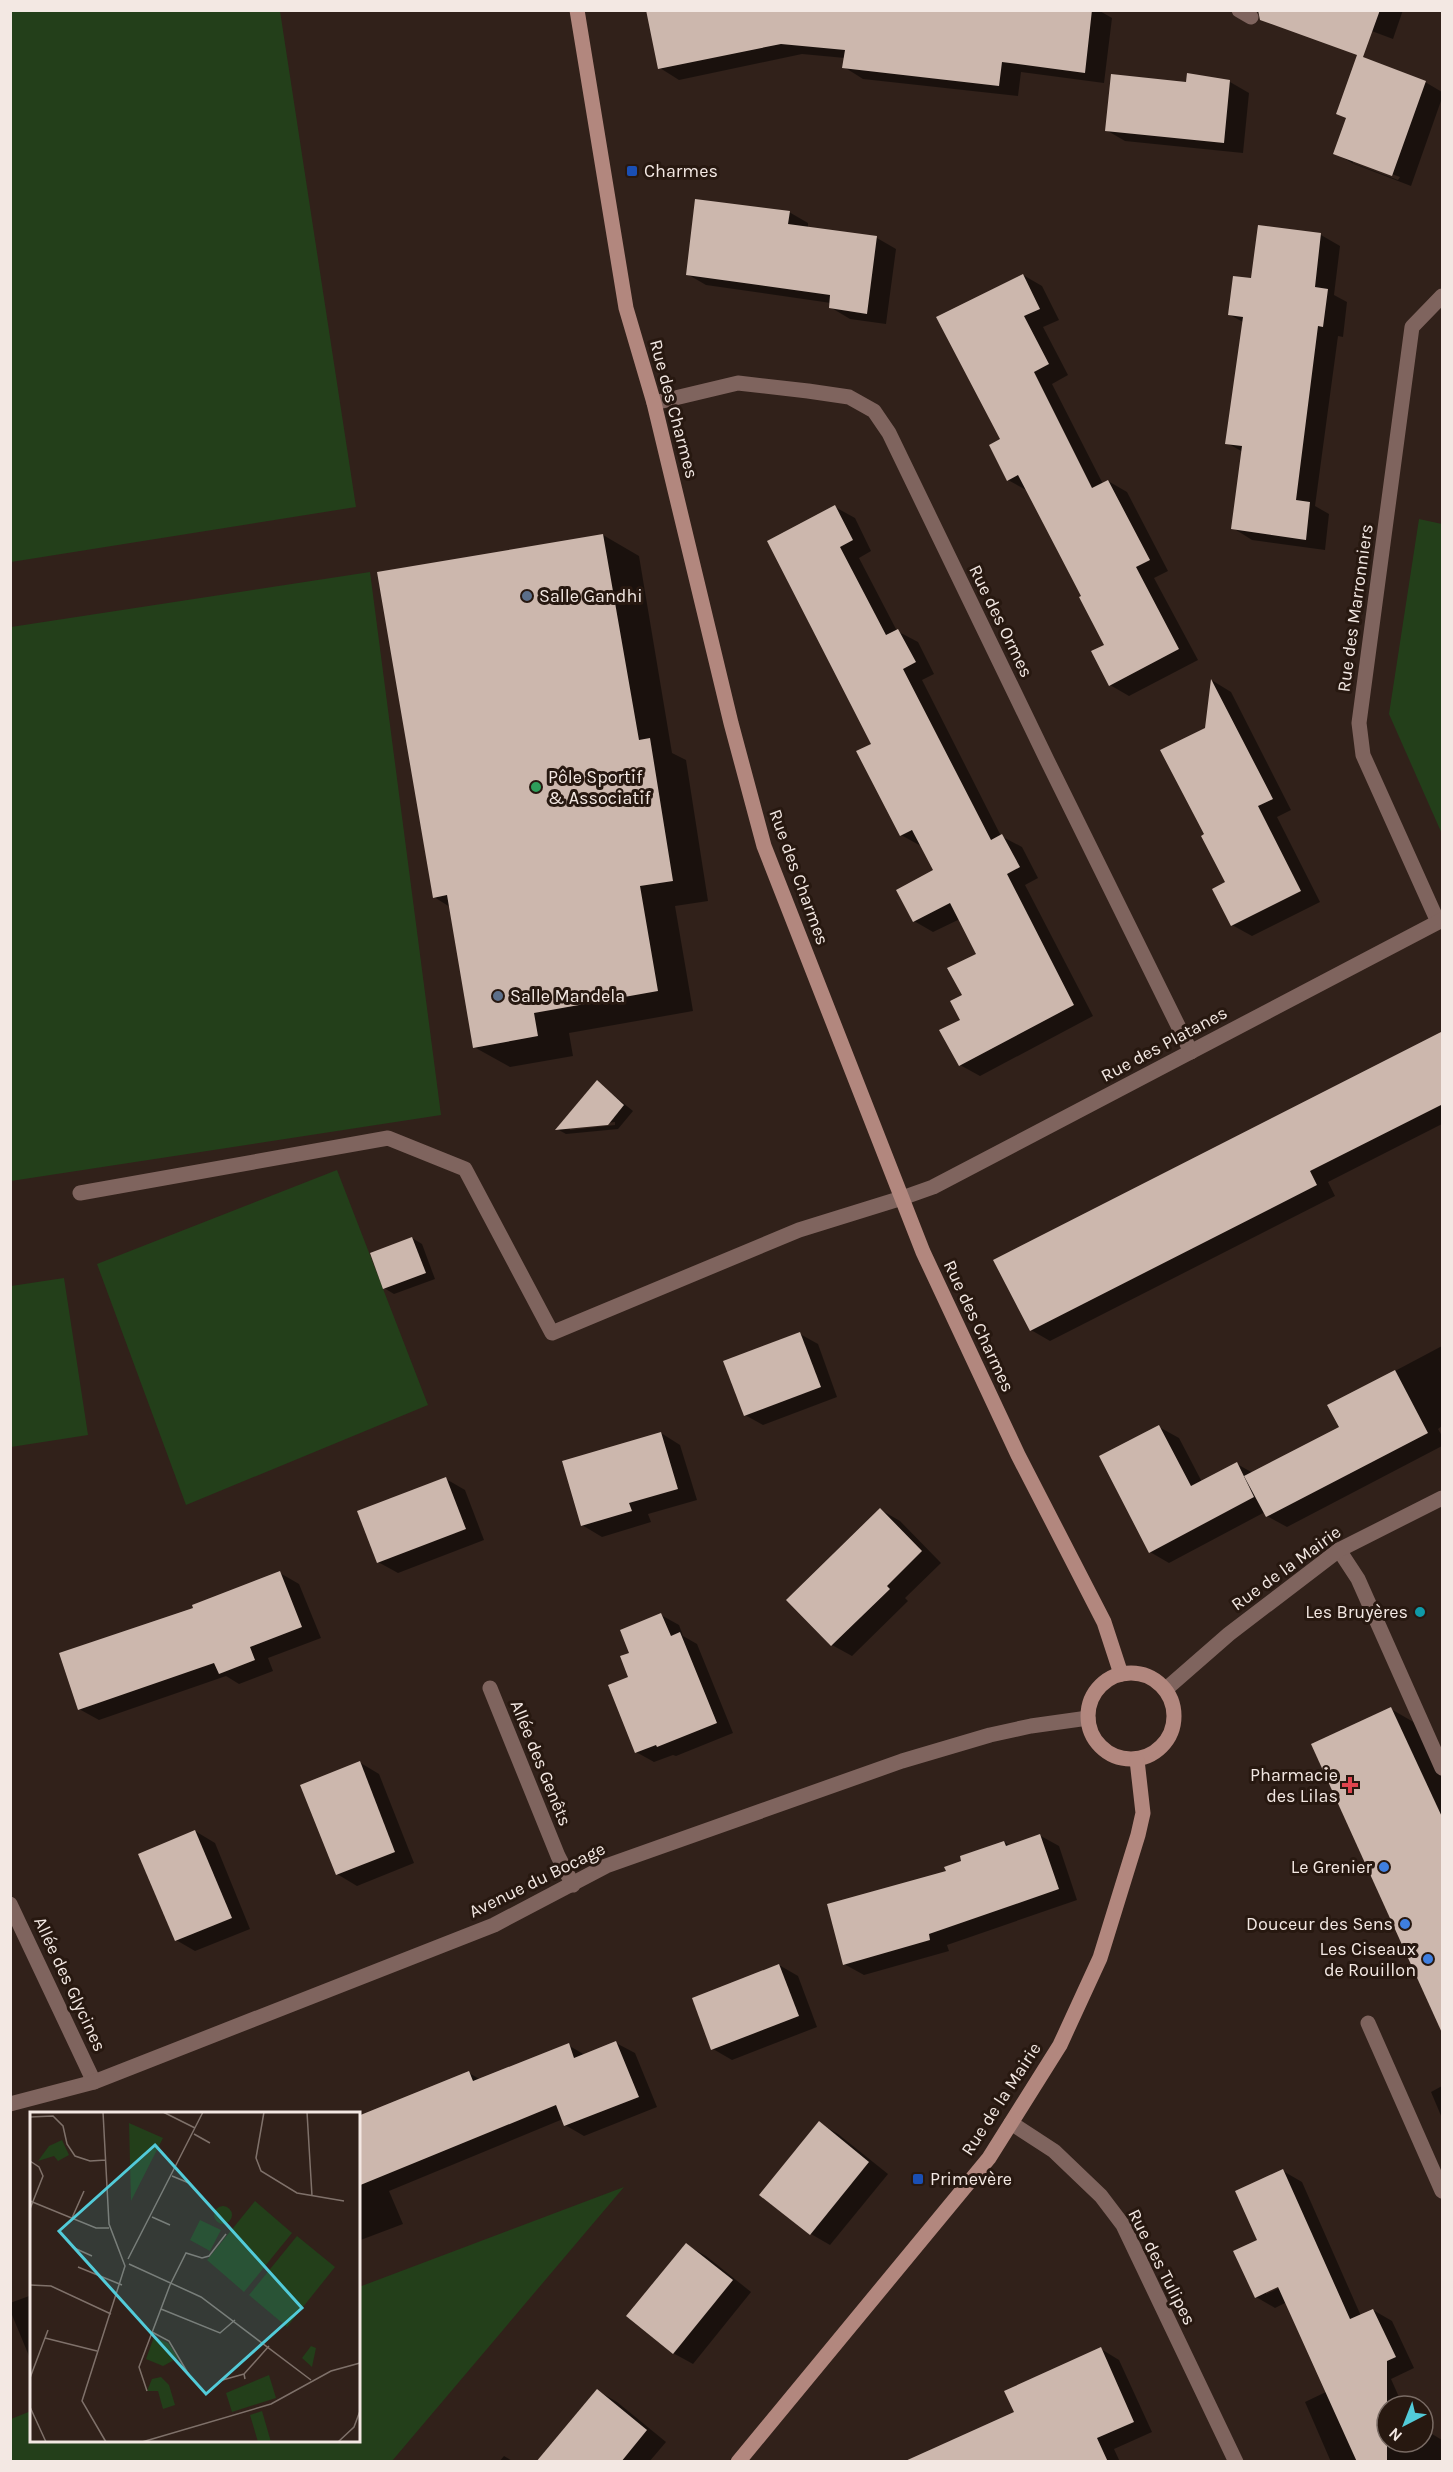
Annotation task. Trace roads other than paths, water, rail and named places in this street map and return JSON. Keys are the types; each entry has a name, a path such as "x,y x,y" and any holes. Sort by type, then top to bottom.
{"street":[{"name":"Rue des Charmes","path":"577,10 626,308 654,403 731,723 764,846 902,1198 962,1337 1018,1455 1104,1622 1122,1674"},
{"name":"Rue des Marronniers","path":"1440,921 1363,754 1359,723 1412,327 1443,296"},
{"name":"Rue des Ormes","path":"654,403 738,383 849,397 874,411 889,433 1191,1052"},
{"name":"Rue des Platanes","path":"80,1193 388,1138 465,1169 552,1333 799,1230 933,1188 1440,921"},
{"name":"Rue de la Mairie","path":"1166,1689 1229,1634 1339,1550 1443,1498"},
{"path":"1339,1550 1358,1579 1443,1768"},
{"path":"1122,1674 1146,1675 1166,1689 1174,1710 1172,1732 1158,1750 1137,1760 1125,1759 1103,1750 1090,1730 1088,1718 1091,1699 1096,1690 1112,1677 1122,1674"},
{"name":"Allée des Genêts","path":"490,1688 558,1856 573,1885"},
{"name":"Avenue du Bocage","path":"10,2104 94,2082 494,1925 606,1866 902,1761 990,1735 1031,1726 1088,1718"},
{"name":"Rue de la Mairie","path":"738,2462 989,2158 1060,2045 1100,1958 1143,1813 1137,1760"},
{"name":"Allée des Glycines","path":"10,1904 94,2082"},
{"path":"1368,2023 1443,2191"},
{"name":"Rue des Tulipes","path":"1011,2123 1054,2151 1101,2196 1123,2225 1236,2462"}],"place":[{"name":"Charmes","path":"632,171"},
{"name":"Salle Gandhi","path":"527,596"},
{"name":"Pôle Sportif & Associatif","path":"536,787"},
{"name":"Salle Mandela","path":"498,996"},
{"name":"Les Bruyères","path":"1420,1612"},
{"name":"Pharmacie des Lilas","path":"1350,1785"},
{"name":"Le Grenier","path":"1384,1867"},
{"name":"Douceur des Sens","path":"1405,1924"},
{"name":"Les Ciseaux de Rouillon","path":"1428,1959"},
{"name":"Primevère","path":"918,2179"}]}
